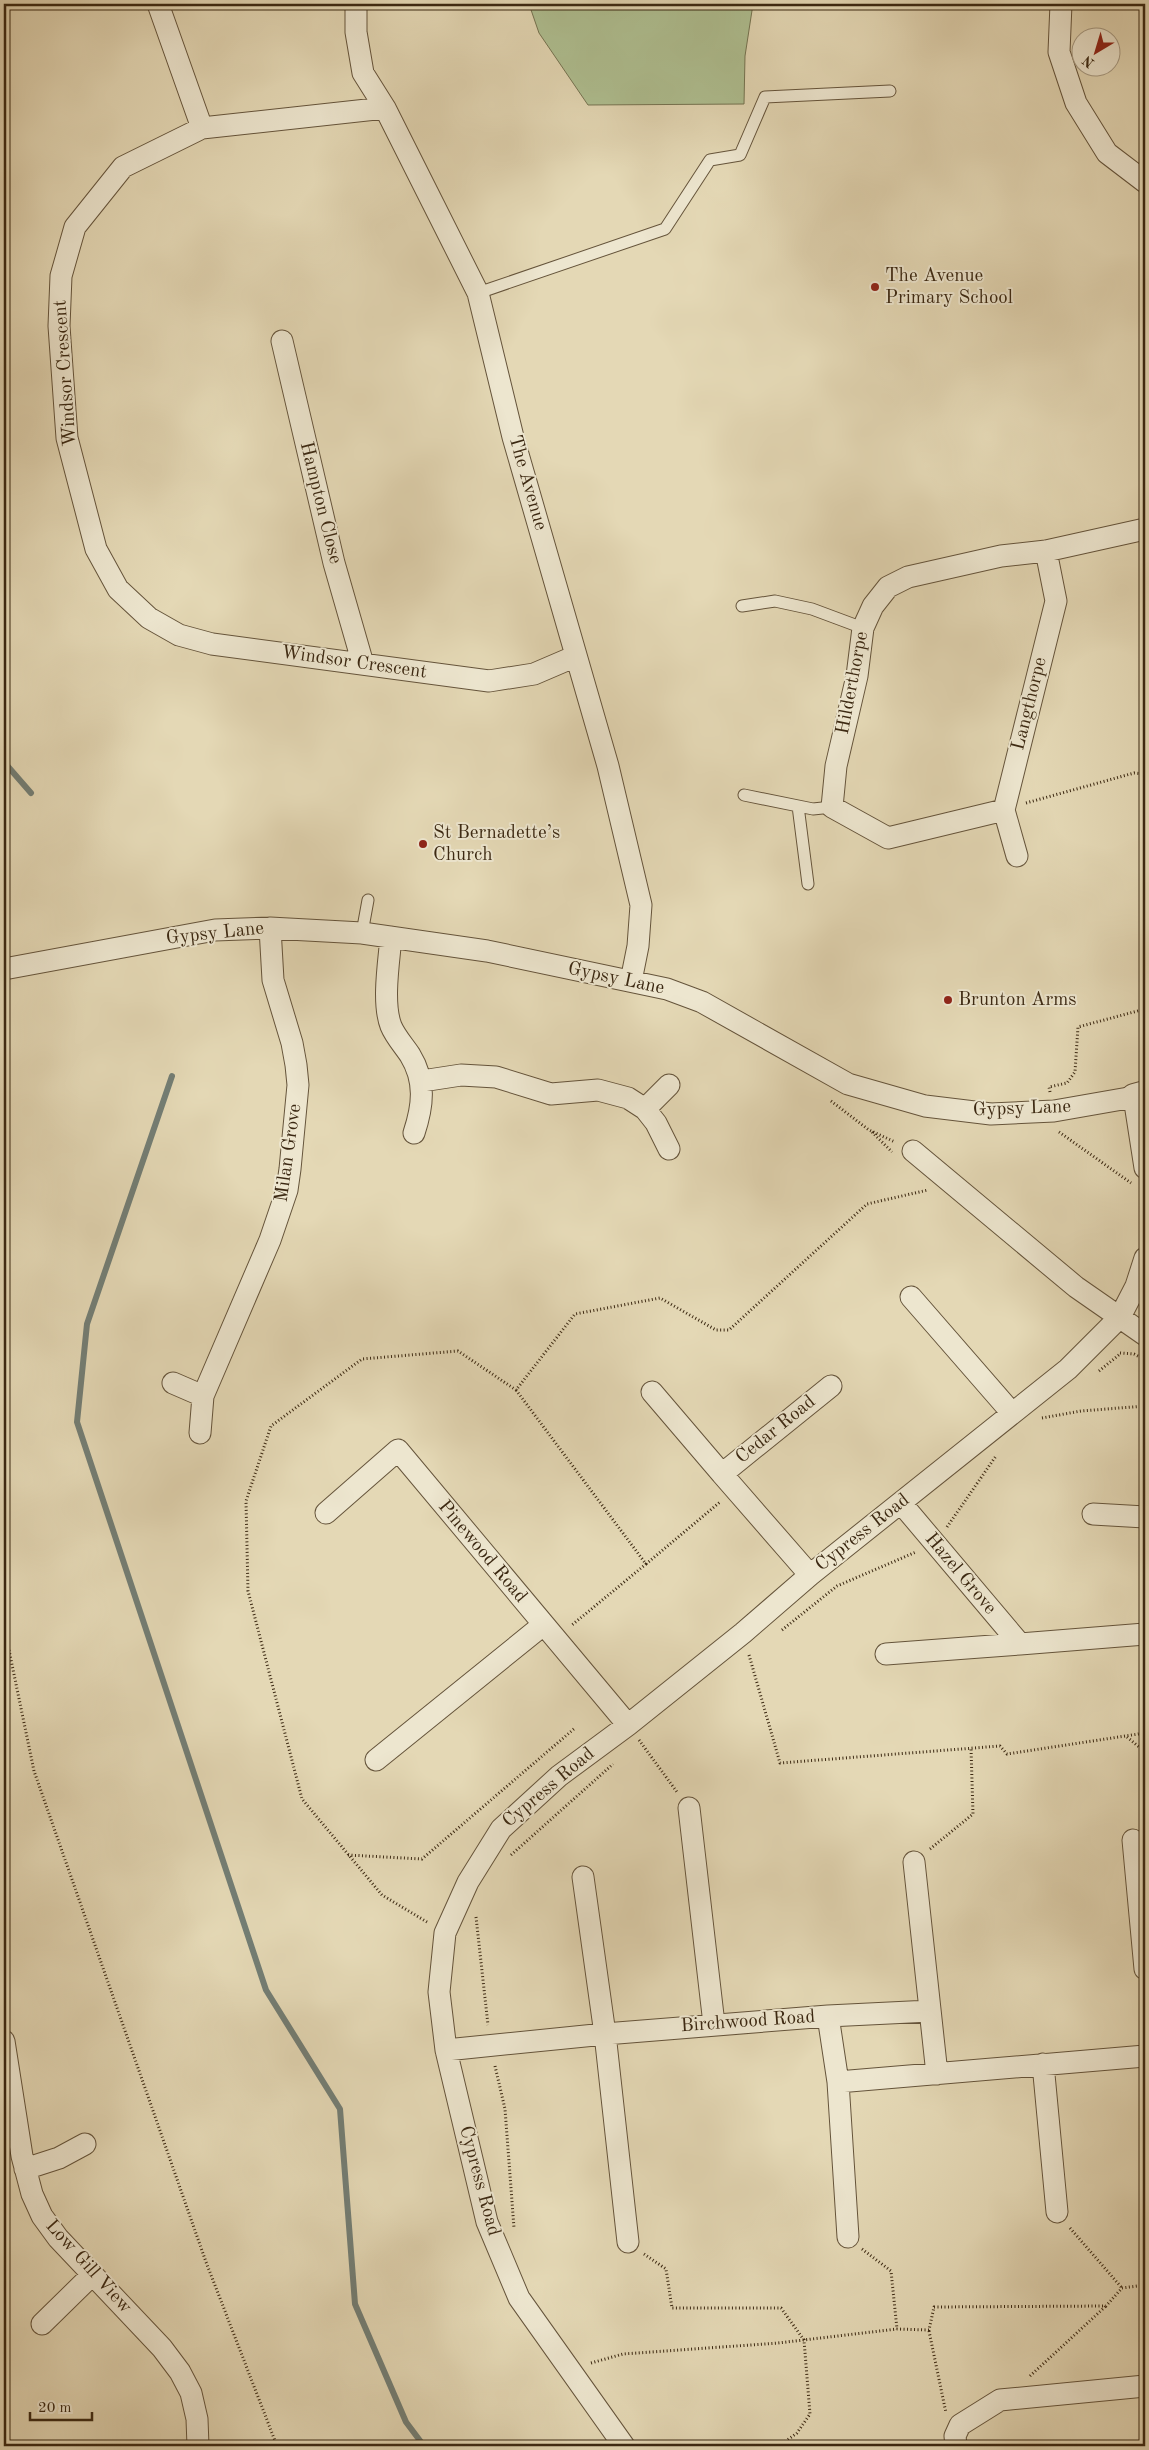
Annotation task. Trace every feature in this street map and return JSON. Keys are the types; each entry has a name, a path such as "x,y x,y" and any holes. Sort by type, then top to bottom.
{"street":[{"path":"158,4 202,128"},
{"name":"The Avenue","path":"356,4 356,32 363,74 385,108 478,293 514,438 608,766 641,905 638,946 631,981"},
{"path":"1061,4 1060,52 1076,103 1107,153 1143,178"},
{"name":"Windsor Crescent","path":"385,108 202,128 123,167 75,227 61,276 59,326 67,438 96,549 118,588 149,618 179,635 212,644 489,681 534,674 576,656"},
{"name":"Hampton Close","path":"282,341 332,553 363,664"},
{"name":"Hilderthorpe","path":"832,807 836,766 857,676 863,628 873,606 888,587 908,577 1001,556 1046,551 1145,529"},
{"name":"Langthorpe","path":"1017,856 1004,810 1056,601 1046,551"},
{"path":"832,807 888,838 1004,810"},
{"name":"Gypsy Lane","path":"4,969 216,930 270,928 362,933 487,951 667,989 702,1002 848,1084 925,1106 991,1114 1054,1111 1140,1096 1145,1168"},
{"name":"Milan Grove","path":"200,1433 203,1396 270,1240 287,1190 290,1169 298,1085 292,1043 273,980 270,928"},
{"path":"392,937 387,1006 391,1026 412,1059 422,1081 420,1115 414,1134"},
{"path":"422,1081 461,1075 496,1077 551,1094 598,1090 628,1098 645,1109 656,1123 668,1149"},
{"path":"645,1109 669,1085"},
{"path":"913,1151 1076,1287 1145,1335"},
{"path":"1120,1318 1136,1286 1145,1258"},
{"path":"911,1297 1012,1412"},
{"name":"Cypress Road","path":"624,2446 568,2370 519,2298 487,2222 446,2050 439,1992 445,1933 468,1882 500,1829 558,1776 634,1733 743,1633 810,1575 1068,1369 1120,1318"},
{"path":"173,1383 203,1396"},
{"name":"Cedar Road","path":"729,1482 831,1386"},
{"name":"Cedar Road","path":"652,1392 810,1575"},
{"name":"Pinewood Road","path":"326,1513 398,1450 634,1733"},
{"name":"Hazel Grove","path":"901,1503 1020,1644"},
{"path":"1093,1514 1145,1517"},
{"path":"376,1760 549,1632"},
{"name":"Hazel Grove","path":"886,1654 1145,1634"},
{"path":"689,1808 714,2024"},
{"path":"1132,1840 1145,1969"},
{"path":"914,1862 936,2074"},
{"path":"583,1877 605,2034 628,2242"},
{"path":"828,2016 930,2011"},
{"name":"Birchwood Road","path":"446,2050 714,2024 828,2016 838,2082 848,2238"},
{"name":"Low Gill View","path":"4,2041 25,2169 32,2194 42,2216 58,2238 162,2348 180,2372 191,2393 197,2419 198,2446"},
{"path":"838,2082 1145,2056"},
{"path":"1043,2064 1057,2212"},
{"path":"25,2169 59,2158 85,2144"},
{"path":"42,2324 92,2275"},
{"path":"955,2441 960,2425 1000,2400 1145,2386"}],"lane":[{"path":"478,293 665,229 710,160 740,155 765,98 890,91"},
{"path":"742,606 774,601 812,609 863,628"},
{"path":"744,795 813,809 832,807"},
{"path":"798,806 808,884"},
{"path":"362,933 368,900"}],"path":[{"path":"1004,810 1134,773 1145,774"},
{"path":"828,1098 869,1130 913,1151"},
{"path":"516,1390 575,1314 660,1298 716,1330 729,1330 866,1204 931,1190 945,1179"},
{"path":"1102,1335 1120,1354 1134,1354 1145,1360"},
{"path":"445,1933 382,1896 302,1799 248,1591 246,1501 271,1426 362,1359 458,1350 516,1390 646,1564"},
{"path":"1012,1412 1040,1418 1081,1411 1145,1406"},
{"path":"779,1632 837,1586 935,1544 995,1457 1002,1450"},
{"path":"549,1632 646,1564 729,1482"},
{"path":"4,1626 34,1771 206,2262 277,2446"},
{"path":"743,1633 780,1763 1000,1746 1007,1754 1145,1733"},
{"path":"742,1662 757,1650"},
{"path":"348,1855 422,1859 574,1728"},
{"path":"634,1733 648,1735"},
{"path":"633,1747 634,1733"},
{"path":"634,1733 689,1808"},
{"path":"1127,1736 1145,1752"},
{"path":"914,1862 973,1814 971,1748"},
{"path":"510,1857 618,1760"},
{"path":"476,1909 490,2046 505,2109 514,2235"},
{"path":"1057,2212 1122,2288"},
{"path":"848,2238 891,2271 897,2329"},
{"path":"628,2242 666,2269 672,2308 781,2308 804,2340 810,2414 796,2433 779,2446"},
{"path":"1005,2399 1106,2306 1122,2288 1145,2285"},
{"path":"955,2441 942,2403 929,2330 934,2307 1106,2306"},
{"path":"568,2370 623,2354 804,2340 897,2329 929,2330"}],"green space":[{"path":"529,4 753,4 745,56 744,104 588,105 539,33"}],"waterway":[{"path":"4,762 31,793"},
{"path":"172,1076 87,1324 77,1422 266,1990 340,2109 355,2304 406,2422 424,2446"}],"place":[{"name":"The Avenue Primary School","path":"875,287"},
{"name":"St Bernadette’s Church","path":"423,844"},
{"name":"Brunton Arms","path":"948,1000"}]}
